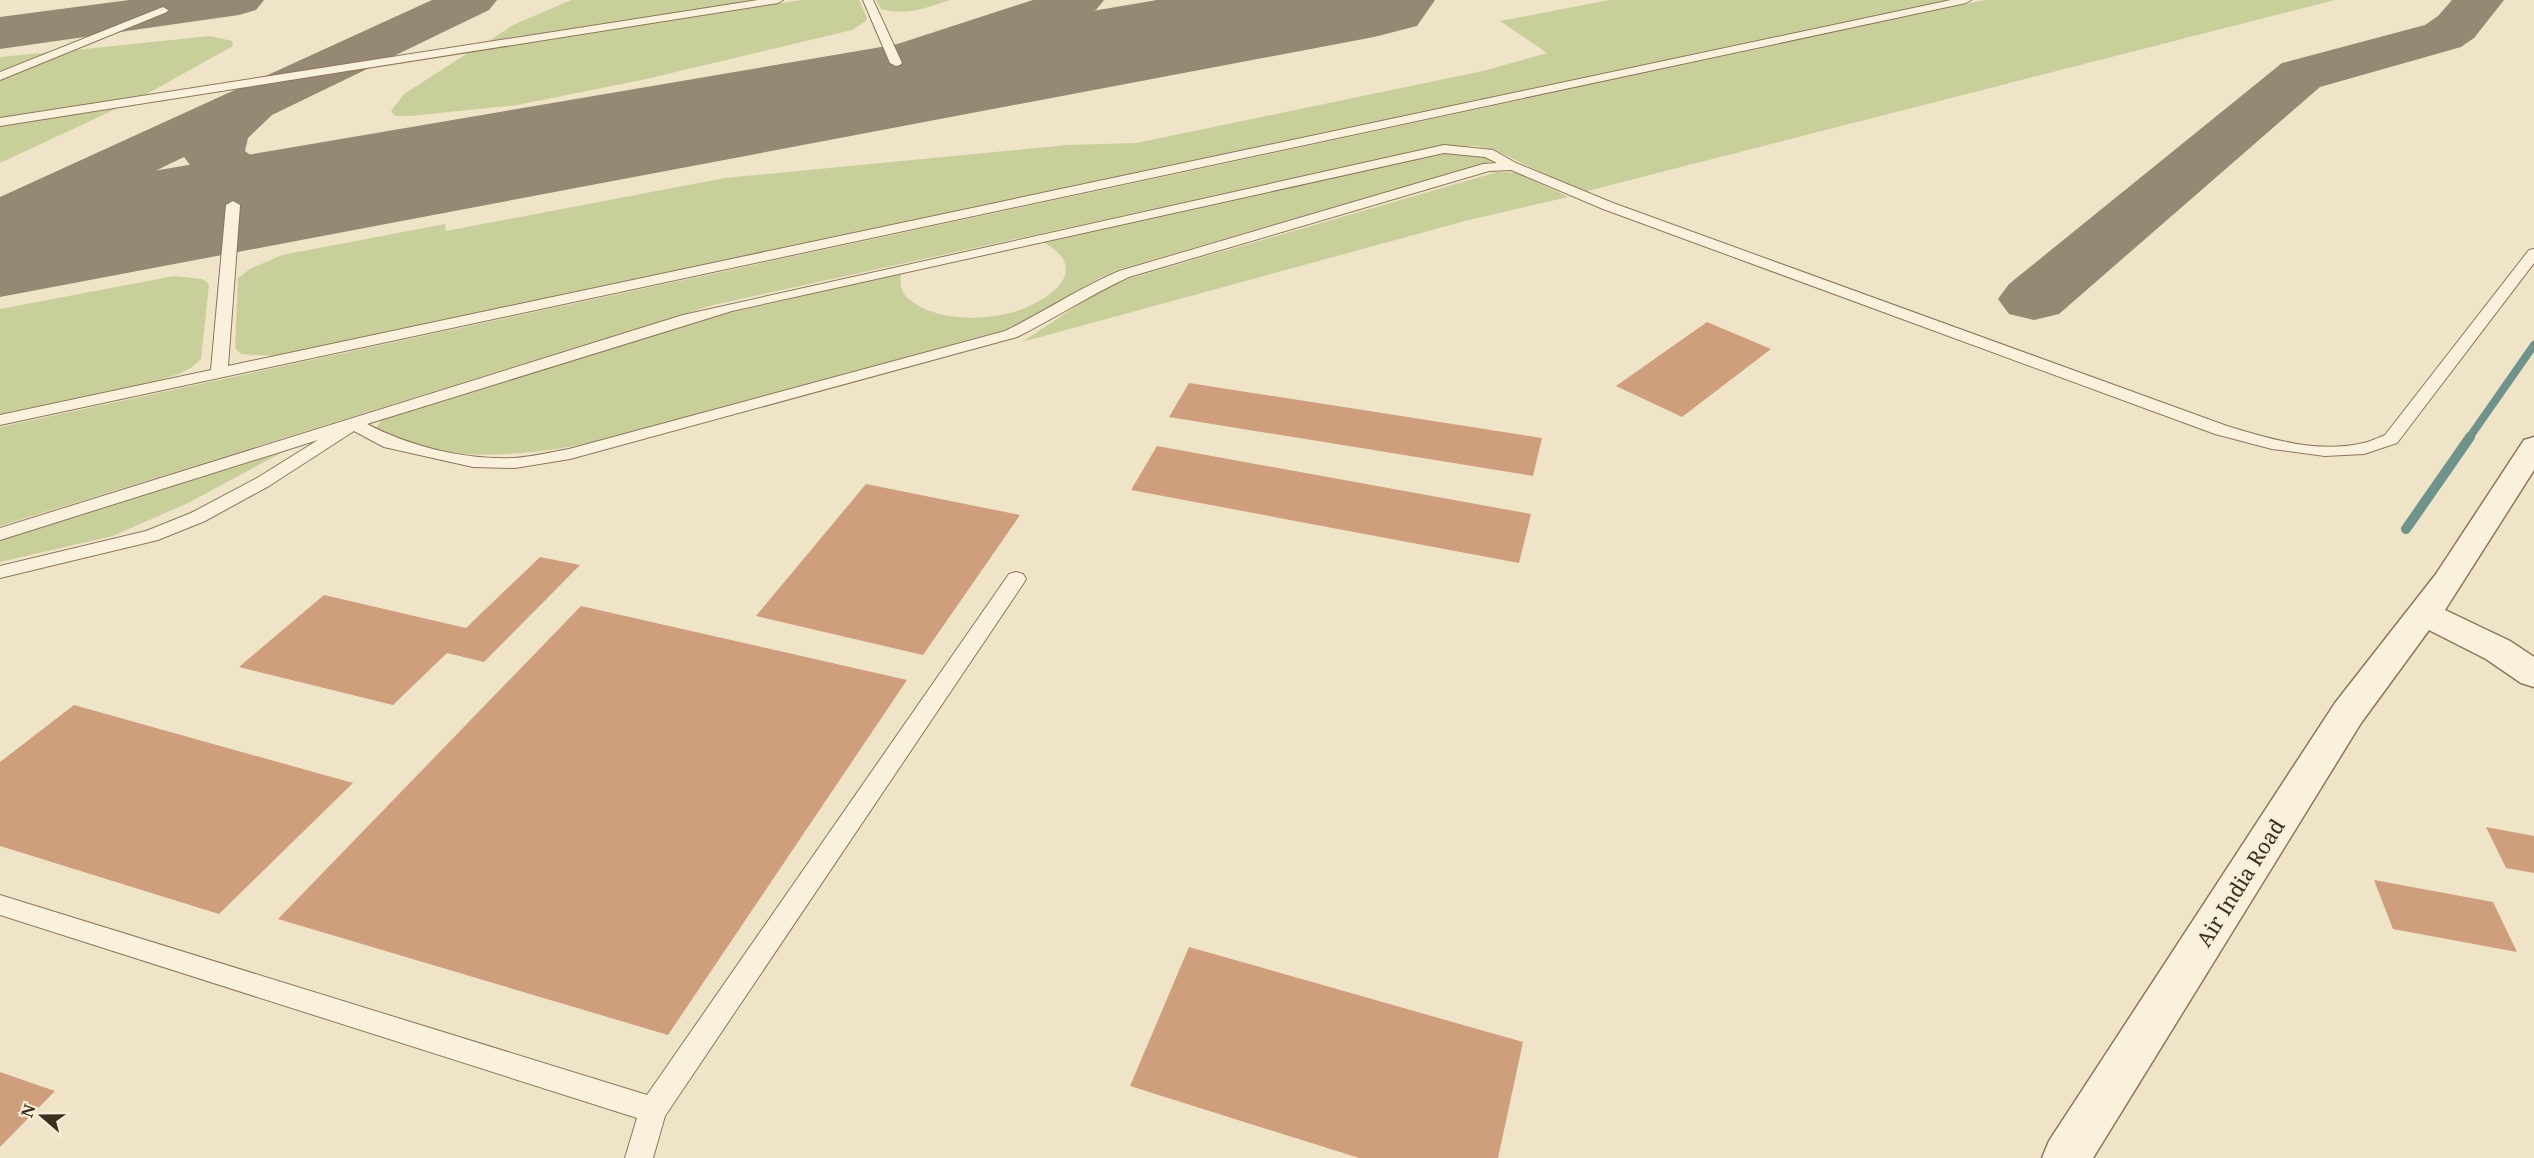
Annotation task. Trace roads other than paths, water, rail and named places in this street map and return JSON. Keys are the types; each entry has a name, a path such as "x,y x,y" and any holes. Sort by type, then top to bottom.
{"street":[{"name":"Air India Road","path":"2066,1158 2348,713 2422,613 2448,582 2534,446"},
{"path":"2422,613 2498,650 2534,674"}],"lane":[{"path":"0,122 778,0"},
{"path":"868,0 896,63"},
{"path":"0,420 1966,0"},
{"path":"0,76 163,10"},
{"path":"0,534 688,318 1444,149 1488,153 1608,206 2221,430 2270,444 2319,451 2361,449 2391,439 2534,253"},
{"path":"353,424 390,443 473,462 515,463 570,454 1011,334 1046,317 1088,290 1124,274 1488,167 1514,166"},
{"path":"219,373 233,205"},
{"path":"0,572 151,537 198,517 263,482 353,424"},
{"path":"639,1158 653,1110 1016,579"},
{"path":"0,905 653,1110"}],"waterway":[{"path":"2469,438 2534,345"},
{"path":"2406,529 2470,437"}]}
